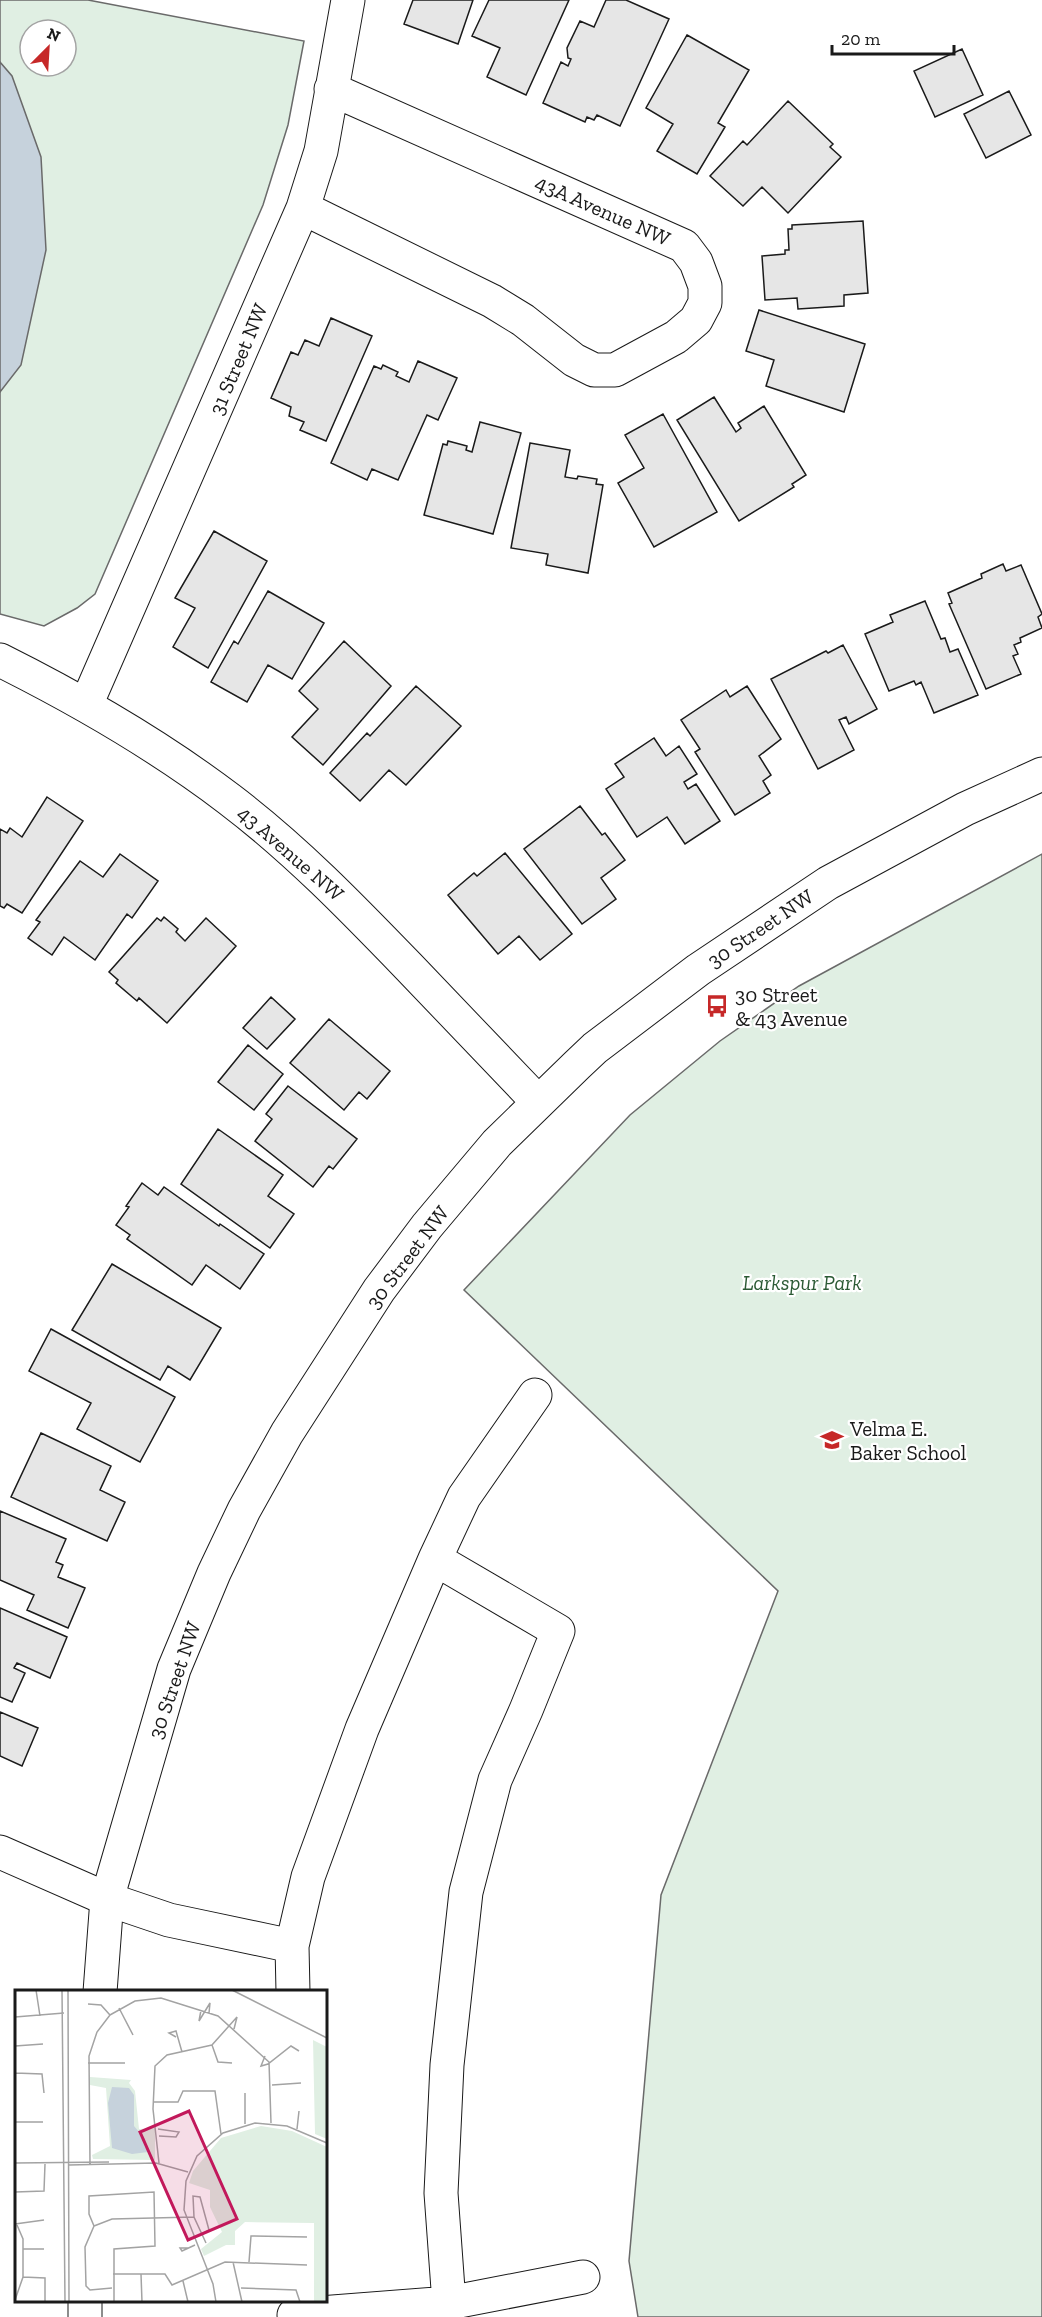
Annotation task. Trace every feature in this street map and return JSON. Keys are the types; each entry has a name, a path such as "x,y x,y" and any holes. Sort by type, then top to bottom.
{"street":[{"name":"31 Street NW","path":"86,705 111,642 202,441 303,208 321,150 348,0"},
{"name":"43A Avenue NW","path":"303,208 492,301 523,320 574,360 594,370 615,370 676,337 696,320 705,303 705,286 696,262 684,246 332,89"},
{"name":"43 Avenue NW","path":"0,660 86,705 169,756 230,800 290,850 349,905 538,1102"},
{"name":"30 Street NW","path":"100,1990 107,1899 174,1669 214,1574 244,1510 287,1433 379,1290 427,1226 490,1151 595,1048 751,933 828,883 965,809 1042,774"},
{"path":"293,1990 292,1946 308,1877 358,1739 464,1497 535,1395"},
{"path":"435,1559 558,1631 495,1780 466,1892 447,2065 441,2193 449,2303"},
{"path":"0,1852 107,1899 169,1920 292,1946"},
{"path":"294,2311 449,2303 583,2277"},
{"path":"85,2302 86,2317"}],"green space":[{"path":"0,0 88,0 304,41 288,125 263,205 95,594 77,608 44,626 0,614"},
{"name":"Larkspur Park","path":"1042,854 1042,2317 638,2317 629,2261 661,1895 778,1591 464,1290 630,1115 720,1041 799,986"}],"shaded area":[{"path":"0,62 12,76 41,157 46,250 21,365 0,392"}],"building":[{"path":"413,0 473,0 458,44 404,24"},
{"path":"489,0 569,0 526,95 487,77 500,48 472,36"},
{"path":"606,0 626,0 669,19 620,126 597,115 594,120 587,117 585,122 543,103 561,62 568,66 571,59 568,58 567,48 580,21 594,27"},
{"path":"687,35 749,70 718,123 725,127 697,174 657,151 673,124 646,108"},
{"path":"962,49 983,95 935,117 914,71"},
{"path":"1009,91 1031,135 986,158 964,114"},
{"path":"788,101 833,144 830,147 841,157 788,213 762,187 743,206 710,176 743,141 747,145"},
{"path":"863,221 868,293 844,295 844,306 798,309 797,298 765,300 762,256 785,254 785,250 789,250 788,229 792,229 792,225"},
{"path":"759,310 865,344 844,412 766,386 774,360 746,351"},
{"path":"331,318 372,336 326,441 300,430 304,422 289,416 291,407 271,398 291,352 298,355 305,340 319,346"},
{"path":"418,361 457,378 438,420 427,415 398,480 372,469 367,480 331,463 374,366 381,369 383,365 398,372 396,376 409,382"},
{"path":"714,397 736,432 741,428 738,423 764,406 806,475 792,484 794,487 739,521 677,420"},
{"path":"663,414 717,512 654,547 618,483 644,468 625,435"},
{"path":"480,422 521,433 493,534 424,515 443,444 447,445 448,441 467,446 466,450 472,452"},
{"path":"530,443 570,450 565,477 577,479 578,476 597,479 596,484 603,485 588,573 546,565 548,554 511,548"},
{"path":"214,531 267,561 208,668 173,647 195,608 175,598"},
{"path":"1003,564 1006,571 1021,565 1042,614 1038,617 1042,628 1020,638 1021,642 1014,645 1018,654 1013,656 1021,674 986,689 949,604 952,603 948,593 982,578 981,574"},
{"path":"268,591 324,623 292,679 268,665 247,702 211,682 234,641 238,644"},
{"path":"925,601 941,639 945,638 950,652 958,649 978,695 934,713 921,682 916,685 914,681 889,691 865,634 893,622 890,615"},
{"path":"344,641 391,686 323,765 292,737 318,709 299,691"},
{"path":"843,645 877,709 849,724 846,717 839,720 854,750 818,769 771,679 826,651 828,653"},
{"path":"416,686 461,726 406,785 389,770 360,801 330,773 367,733 370,736"},
{"path":"747,686 781,739 759,756 771,775 763,781 770,793 735,815 695,752 700,749 681,720 726,690 730,697"},
{"path":"654,738 666,756 679,746 697,774 684,782 688,789 696,784 720,821 685,844 667,817 637,837 606,789 624,777 615,764"},
{"path":"47,797 83,821 22,913 7,904 4,908 0,906 0,829 7,833 10,828 22,837"},
{"path":"580,806 602,835 605,833 625,860 601,878 616,899 582,924 524,849"},
{"path":"505,853 572,934 540,960 519,936 498,954 448,895 474,873 477,876"},
{"path":"120,854 158,881 132,918 127,914 95,960 64,937 52,955 28,938 40,922 36,920 80,861 103,877"},
{"path":"164,917 178,929 176,932 185,941 206,918 236,946 167,1023 139,998 137,1001 116,983 118,980 109,972 157,918 161,921"},
{"path":"271,997 295,1019 267,1049 243,1028"},
{"path":"329,1019 390,1071 367,1099 359,1092 344,1110 290,1063"},
{"path":"248,1045 283,1074 254,1110 218,1082"},
{"path":"288,1086 357,1139 333,1169 329,1166 313,1187 255,1141 272,1119 266,1114"},
{"path":"218,1129 283,1175 268,1196 294,1214 270,1248 181,1184"},
{"path":"142,1183 158,1195 164,1187 264,1254 240,1289 206,1265 192,1285 127,1239 130,1235 116,1225"},
{"path":"112,1264 221,1328 190,1380 168,1366 160,1380 72,1330"},
{"path":"51,1329 175,1397 140,1462 77,1429 91,1403 29,1371"},
{"path":"41,1433 111,1466 100,1490 125,1502 107,1541 11,1497"},
{"path":"0,1511 66,1539 56,1562 63,1565 58,1577 85,1588 68,1628 27,1610 34,1595 0,1580"},
{"path":"0,1608 67,1637 50,1678 17,1663 14,1668 25,1673 12,1702 0,1697"},
{"path":"0,1712 38,1728 22,1766 0,1756"}],"place":[{"name":"30 Street & 43 Avenue","path":"717,1006"},
{"name":"Velma E. Baker School","path":"832,1440"}]}
